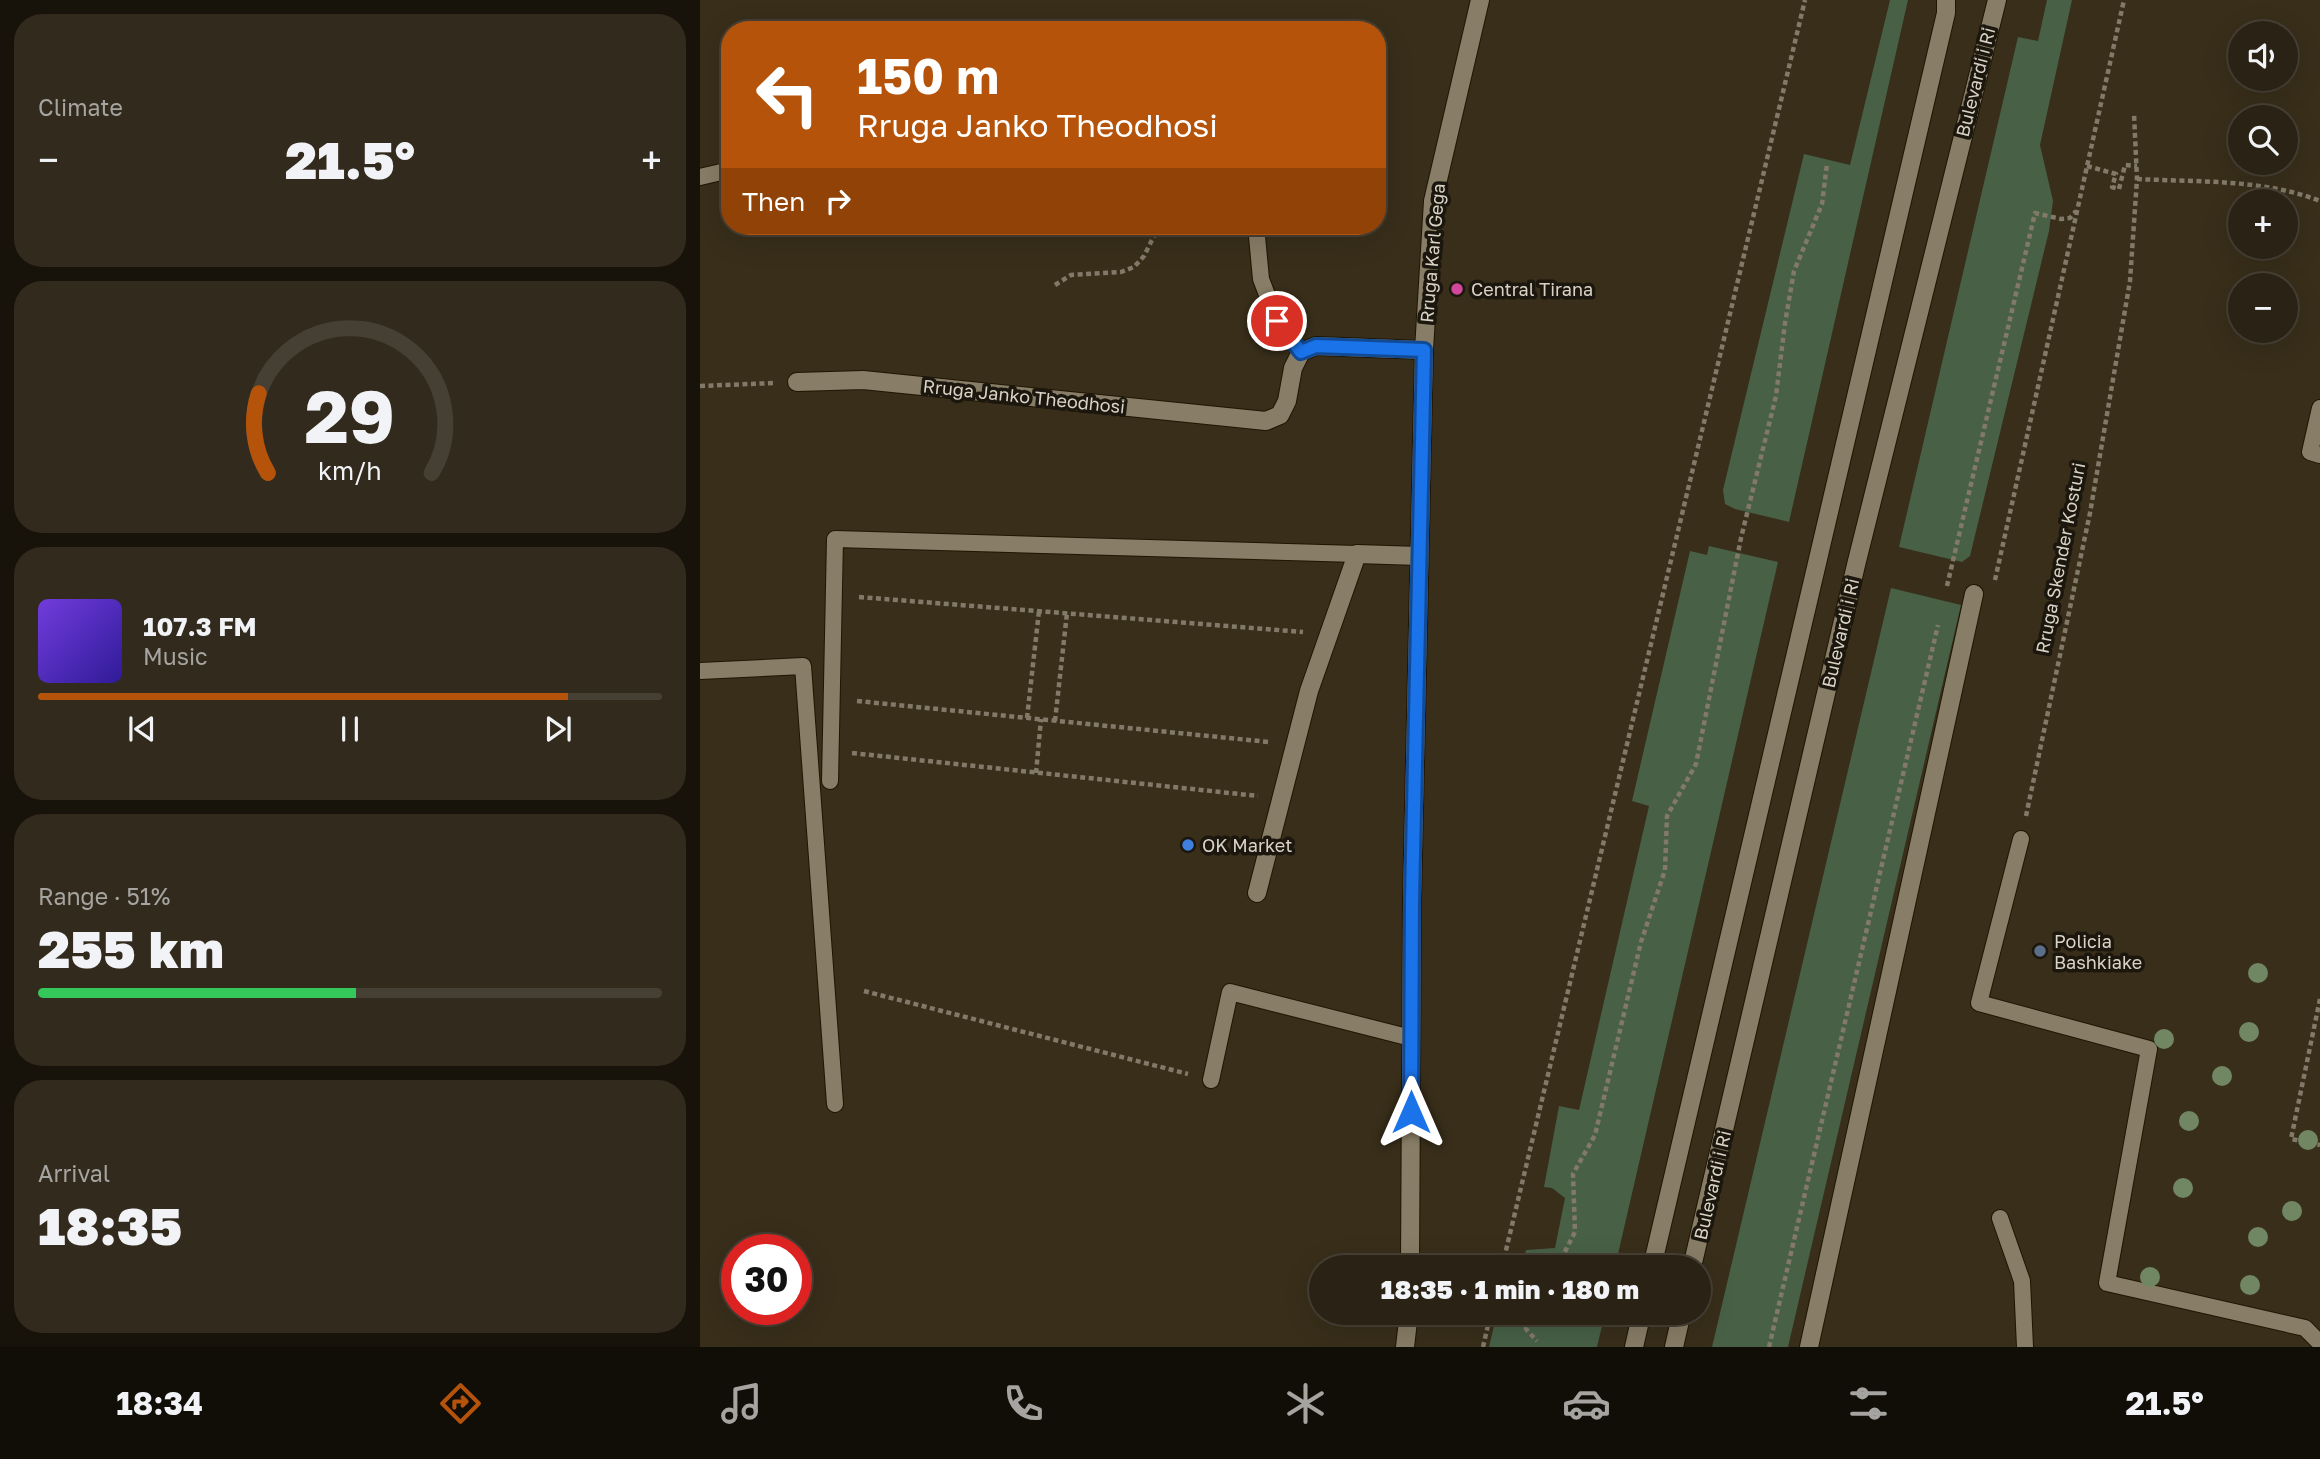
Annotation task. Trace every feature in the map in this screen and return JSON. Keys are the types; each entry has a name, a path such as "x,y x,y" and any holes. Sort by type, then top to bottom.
{"street":[{"name":"Rruga Karl Gega","path":"1410,1255 1411,1038 1424,350 1433,201 1480,0"},
{"path":"1656,1255 1942,27 1946,0"},
{"name":"Bulevardi i Ri","path":"1695,1255 1856,565 1997,0"},
{"path":"1301,352 1316,346 1424,350"},
{"name":"Rruga Janko Theodhosi","path":"797,382 863,380 1266,421 1280,415 1287,401 1293,368 1301,352"},
{"path":"1257,893 1309,691 1357,554 1419,556"},
{"path":"1809,1347 1973,594"},
{"path":"1405,1347 1408,1325"},
{"path":"1633,1347 1639,1325"},
{"path":"1674,1347 1679,1325"}],"lane":[{"path":"700,177 721,172"},
{"path":"1256,235 1261,279 1277,321 1301,352"},
{"path":"2320,408 2310,452 2320,455"},
{"path":"830,781 835,539 1357,554"},
{"path":"700,671 803,666 835,1104"},
{"path":"2021,839 1979,1003 2149,1049 2107,1283 2305,1328 2320,1343"},
{"path":"1211,1080 1230,992 1411,1038"},
{"path":"2000,1218 2022,1281 2025,1347"}],"path":[{"path":"1505,1255 1805,0"},
{"path":"1973,594 1992,594 2124,0"},
{"name":"Rruga Skender Kosturi","path":"2021,839 2090,513 2130,281 2137,179 2134,114"},
{"path":"1563,1255 1575,1232 1573,1174 1595,1135 1641,942 1665,870 1667,816 1696,764 1741,538 1776,396 1794,271 1822,204 1827,164"},
{"path":"2087,166 2116,174 2112,187 2119,189 2124,165 2137,166"},
{"path":"2137,179 2255,186 2305,195 2320,201"},
{"path":"1945,594 2035,213 2061,219 2070,218 2076,211"},
{"path":"1055,285 1071,275 1121,272 1134,267 1144,256 1155,235"},
{"path":"700,386 797,382"},
{"path":"834,594 1329,634"},
{"path":"1027,718 1039,611"},
{"path":"1055,721 1068,613"},
{"path":"1769,1347 1940,614"},
{"path":"831,699 1295,744"},
{"path":"1036,773 1041,719"},
{"path":"831,751 1281,798"},
{"path":"864,991 1211,1080"},
{"path":"2320,999 2291,1139 2320,1145"},
{"path":"1483,1347 1488,1325"},
{"path":"1528,1325 1526,1329 1537,1341"}],"green space":[{"path":"1890,0 1908,0 1789,522 1735,509 1725,504 1723,490 1804,154 1850,165"},
{"path":"2047,0 2072,0 2040,145 2053,201 2049,231 1970,556 1962,562 1899,547 2018,37 2038,41"},
{"path":"1709,546 1778,562 1618,1255 1525,1255 1526,1250 1555,1248 1565,1198 1552,1188 1544,1187 1559,1106 1579,1110 1649,806 1632,801 1690,551 1707,555"},
{"path":"1891,588 1961,605 1788,1347 1712,1347"},
{"path":"1494,1325 1602,1325 1597,1347 1489,1347"}],"place":[{"name":"Central Tirana","path":"1457,289"},
{"name":"OK Market","path":"1188,845"},
{"name":"Policia Bashkiake","path":"2040,951"}],"route":[{"path":"1277,321 1301,352 1316,346 1424,350 1412,900 1411,1112"}]}
